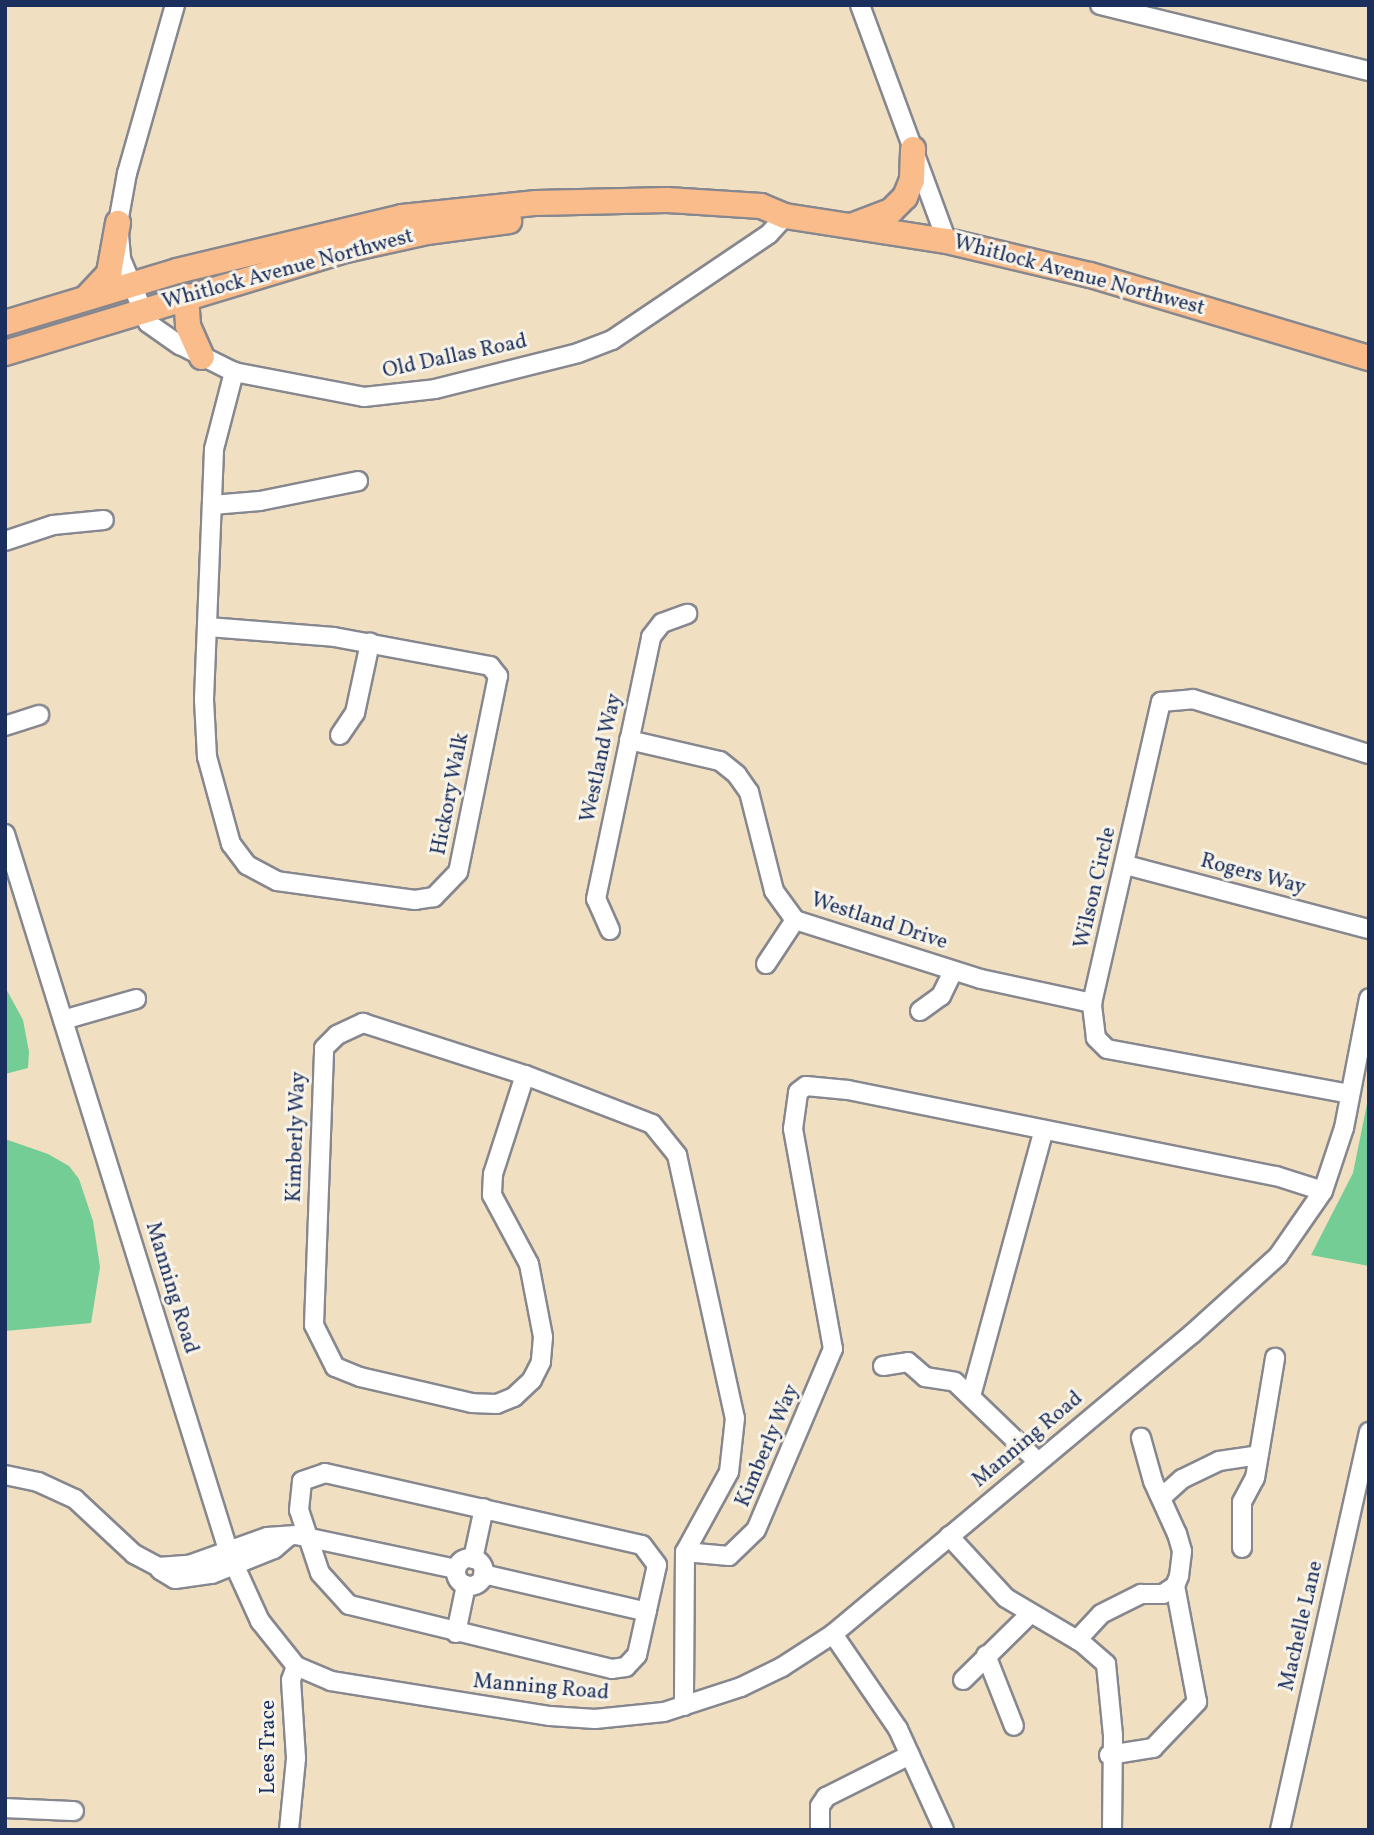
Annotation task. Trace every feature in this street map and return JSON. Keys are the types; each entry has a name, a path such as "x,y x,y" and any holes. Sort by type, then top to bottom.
{"highway":[{"path":"850,226 891,211 905,197 912,180 913,149"},
{"name":"Whitlock Avenue Northwest","path":"5,323 129,285 350,227 458,210 580,200 667,200 761,206 786,216 947,241 1072,270 1369,358"},
{"name":"Whitlock Avenue Northwest","path":"5,353 186,296 346,250 451,229 579,216 758,220 786,216"},
{"path":"84,299 109,273 118,223"},
{"path":"186,296 188,326 202,357"}],"street":[{"name":"Old Dallas Road","path":"175,5 118,223 121,260 141,311 160,331 202,357 234,372 364,397 435,389 578,353 612,340 769,234 786,216"},
{"path":"860,5 947,241"},
{"path":"1100,5 1369,71"},
{"name":"Hickory Walk","path":"208,627 370,643 490,666 498,676 458,872 433,897 415,900 307,888 277,881 247,865 231,844 207,757 208,627 214,450 234,372"},
{"path":"212,505 260,501 358,481"},
{"path":"5,541 53,525 104,520"},
{"name":"Westland Way","path":"610,930 596,899 651,637 662,623 687,614"},
{"path":"340,735 355,713 370,643"},
{"name":"Wilson Circle","path":"1350,1094 1107,1049 1096,1038 1092,1003 1126,865 1161,702 1193,699 1369,754"},
{"path":"5,726 39,715"},
{"name":"Westland Drive","path":"629,740 720,761 737,775 749,792 774,891 795,920 953,971 1092,1003"},
{"name":"Manning Road","path":"5,834 231,1559 260,1621 296,1665 349,1686 562,1717 630,1717 684,1706 764,1676 833,1634 1268,1267 1303,1225 1323,1191 1350,1094 1369,998"},
{"name":"Rogers Way","path":"1126,865 1369,929"},
{"path":"766,964 795,920"},
{"path":"920,1011 941,996 953,971"},
{"path":"64,1020 136,999"},
{"name":"Kimberly Way","path":"525,1074 493,1174 492,1195 529,1264 543,1337 541,1362 532,1380 514,1397 497,1404 472,1403 360,1377 335,1367 314,1325 324,1048 337,1035 363,1023 525,1074 652,1124 677,1155 735,1418 729,1472 685,1552 729,1556 756,1530 833,1349 793,1129 797,1093 806,1086 848,1090 1276,1175 1323,1191"},
{"path":"971,1396 1044,1130"},
{"path":"1242,1548 1242,1503 1255,1478 1275,1358"},
{"path":"883,1366 908,1362 925,1377 955,1382 1038,1462"},
{"name":"Machelle Lane","path":"1280,1830 1369,1432"},
{"path":"1110,1755 1153,1748 1197,1702 1175,1586 1182,1551 1141,1437"},
{"path":"1162,1497 1182,1479 1219,1461 1259,1455"},
{"path":"319,1473 484,1508 645,1547 657,1566 637,1656 619,1669 369,1613 344,1602 322,1578 298,1536 298,1489 306,1478 319,1473"},
{"path":"5,1475 38,1482 75,1499 134,1553 158,1567 231,1559 274,1535 298,1536 456,1569"},
{"path":"473,1559 484,1508"},
{"path":"949,1536 1000,1594 1077,1640 1106,1664 1110,1674 1112,1830"},
{"path":"684,1706 685,1552"},
{"path":"473,1559 482,1566 483,1574 475,1584 466,1585 460,1581 456,1569 460,1562 473,1559"},
{"path":"483,1574 647,1612"},
{"path":"456,1633 466,1585"},
{"path":"1077,1640 1101,1614 1141,1594 1163,1594 1175,1586"},
{"path":"963,1680 1031,1613"},
{"path":"833,1634 898,1728 944,1830"},
{"path":"986,1655 1014,1726"},
{"name":"Lees Trace","path":"289,1830 296,1758 292,1680 296,1665"},
{"path":"820,1830 820,1806 826,1797 910,1755"},
{"path":"5,1808 74,1811"}],"green space":[{"path":"5,987 23,1020 29,1052 28,1068 5,1074"},
{"path":"1369,1094 1369,1266 1311,1255 1353,1173"},
{"path":"5,1139 48,1154 69,1166 79,1179 93,1221 100,1267 91,1323 5,1331"}]}
